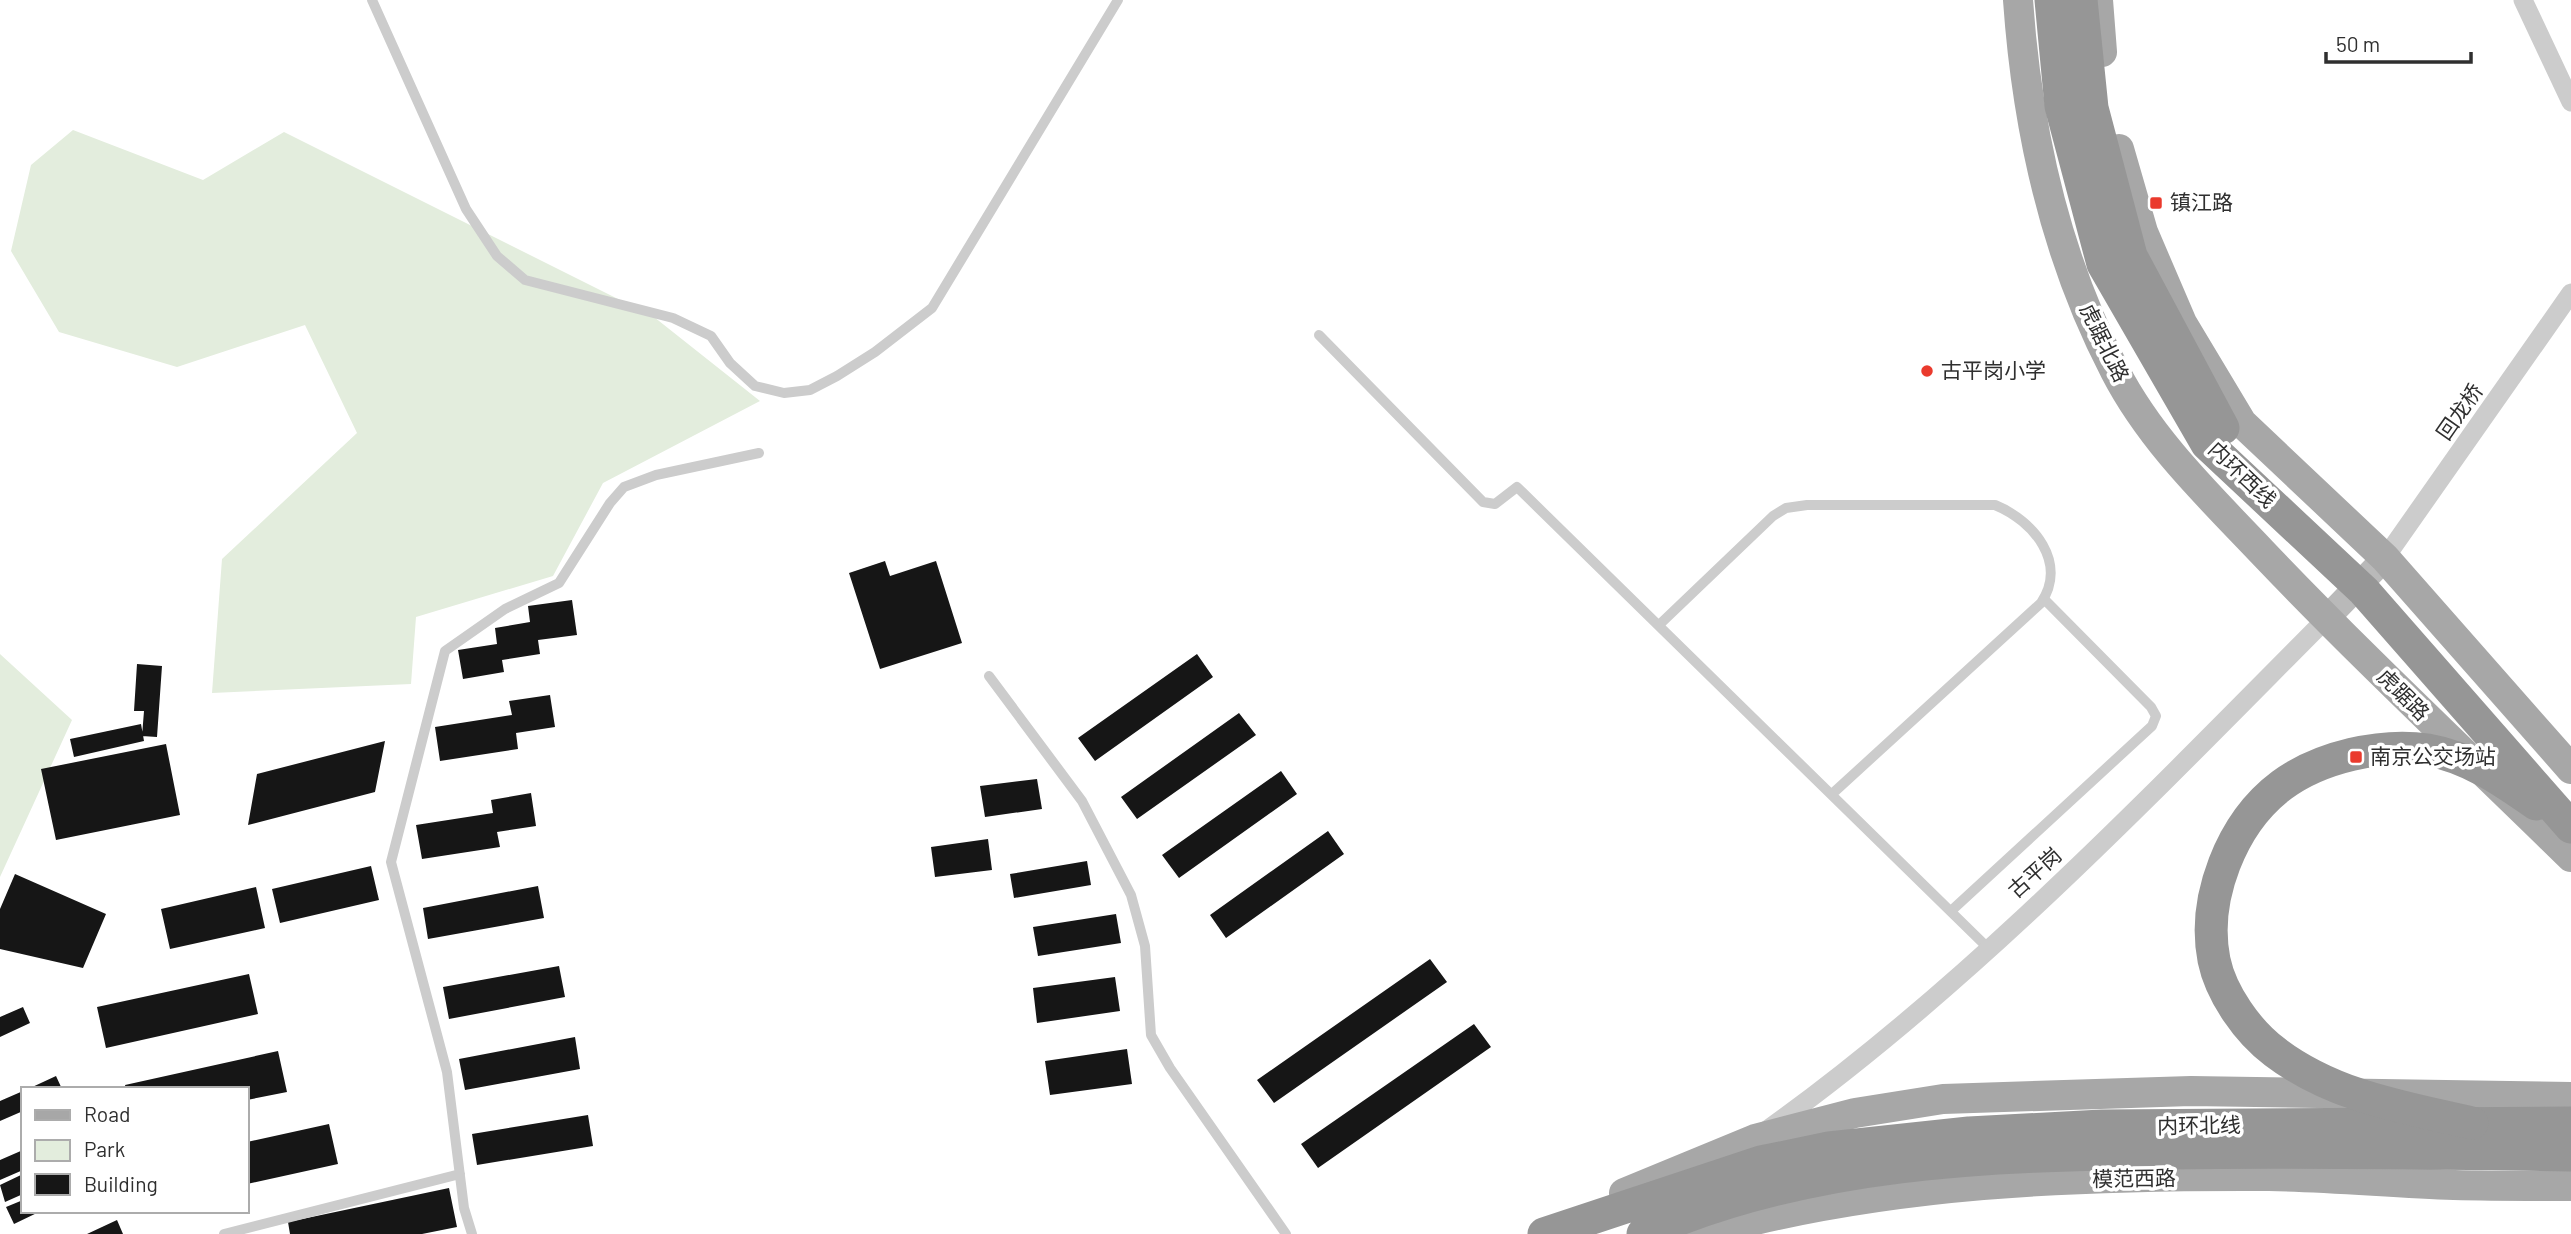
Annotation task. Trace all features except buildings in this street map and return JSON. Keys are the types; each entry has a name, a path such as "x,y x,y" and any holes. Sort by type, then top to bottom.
{"highway":[{"name":"内环西线","path":"2050,0 2061,106 2103,264 2207,443 2364,591 2571,829"},
{"name":"内环西线","path":"2081,0 2092,108 2132,256 2226,434 2376,576 2571,795"},
{"path":"2472,1123 2331,1087 2273,1051 2251,1031 2229,995 2214,961 2213,923 2223,867 2233,842 2281,786 2314,766 2349,755 2387,750 2427,750 2458,757 2487,771 2571,829"},
{"name":"内环北线","path":"1544,1234 1761,1162 1829,1148 1969,1133 2102,1126 2472,1123 2566,1101"},
{"name":"内环北线","path":"1643,1234 1673,1221 1777,1188 1882,1167 2048,1154 2299,1151 2571,1155"}],"main road":[{"name":"虎踞北路","path":"2018,0 2041,174 2073,278 2116,373 2174,460 2326,620"},
{"path":"2098,0 2106,102 2143,232 2182,323 2242,424 2385,558 2571,769"},
{"path":"2326,620 2385,558"},
{"name":"虎踞路","path":"2326,620 2571,857"},
{"path":"1536,1234 1592,1206 1755,1139 1855,1113 1943,1099 2191,1091 2566,1101"},
{"name":"模范西路","path":"1701,1234 1756,1219 1852,1199 2051,1180 2270,1176 2456,1185 2571,1186"}],"street":[{"path":"2523,0 2571,102"},
{"name":"回龙桥","path":"2385,558 2571,293"},
{"name":"古平岗","path":"1755,1139 1830,1085 2104,842 2326,620"}],"lane":[{"path":"372,0 466,209 497,256 526,280 673,318 711,336 730,363 755,386 784,393 810,390 837,376 932,308 1118,0"},
{"path":"1319,335 1483,502 1495,504 1517,487 1987,947"},
{"path":"472,1234 460,1174 447,1072 391,862 445,650 505,610 559,583 573,565 610,503 624,486 656,475 759,453"},
{"path":"1659,625 1773,516 1786,508 1807,505 1995,505 2011,512 2046,551 2052,565 2051,588 2044,599 1832,794"},
{"path":"1951,911 2152,726 2156,716 2151,707 2044,599"},
{"path":"989,676 1082,801 1118,866 1131,895 1145,946 1151,1035 1170,1068 1286,1234"},
{"path":"224,1234 460,1174"}],"green space":[{"path":"73,130 203,180 284,132 654,317 760,401 603,483 553,576 416,617 411,684 212,693 222,559 357,433 305,325 177,367 59,332 11,251 31,165"},
{"path":"0,654 72,720 0,877"}],"place":[{"name":"镇江路","path":"2156,203"},
{"name":"古平岗小学","path":"1927,371"},
{"name":"南京公交场站","path":"2356,757"}]}
